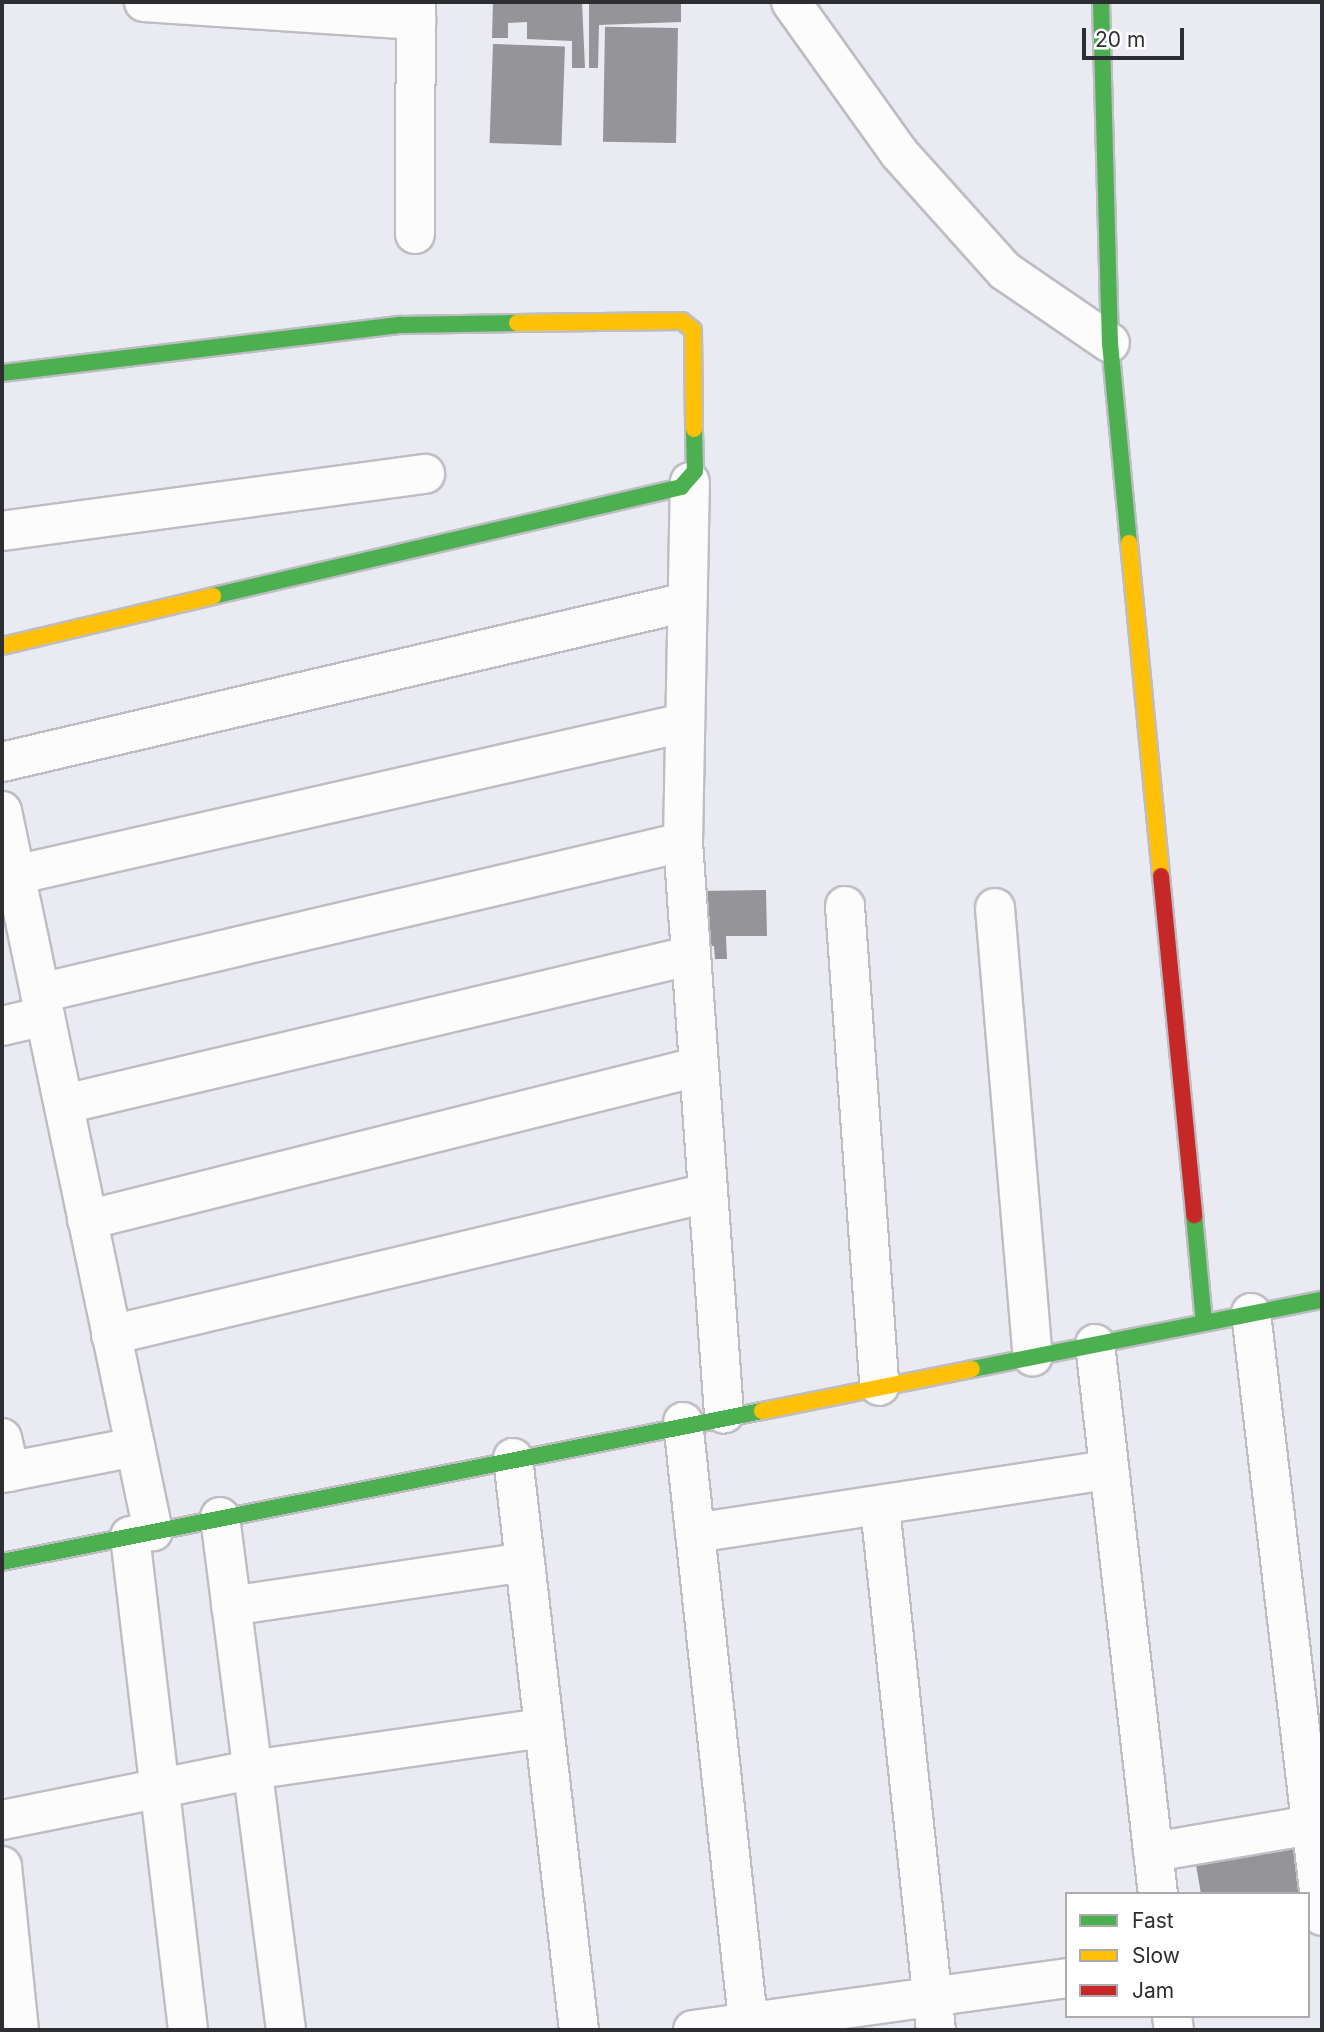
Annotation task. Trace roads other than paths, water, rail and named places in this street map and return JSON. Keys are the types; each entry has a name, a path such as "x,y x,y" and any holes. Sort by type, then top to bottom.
{"street":[{"path":"144,2 416,11 415,234"},
{"path":"791,2 899,153 997,262 1110,343"},
{"path":"1101,2 1110,343 1203,1322"},
{"path":"2,373 401,325 682,321 693,330 683,842 697,1068 724,1414"},
{"path":"2,531 425,474"},
{"path":"2,646 690,482"},
{"path":"2,762 687,602"},
{"path":"15,875 684,723"},
{"path":"2,811 135,1447 159,1787 188,2030"},
{"path":"2,1026 42,1004 683,842"},
{"path":"845,906 879,1386"},
{"path":"995,908 1033,1356"},
{"path":"65,1104 689,956"},
{"path":"87,1220 697,1068"},
{"path":"111,1335 707,1193"},
{"path":"2,1562 683,1422 1322,1300"},
{"path":"1251,1313 1317,1824 1322,1916"},
{"path":"1095,1344 1158,1892"},
{"path":"683,1422 748,2027"},
{"path":"4,1461 135,1447"},
{"path":"513,1458 579,2030"},
{"path":"695,1533 880,1507 1110,1469"},
{"path":"880,1507 934,2014"},
{"path":"220,1517 285,2030"},
{"path":"231,1606 525,1562"},
{"path":"2,1820 251,1770 544,1728"},
{"path":"1153,1852 1317,1824"},
{"path":"2,1866 19,2030"},
{"path":"693,2030 934,2014 1065,1979"}]}
